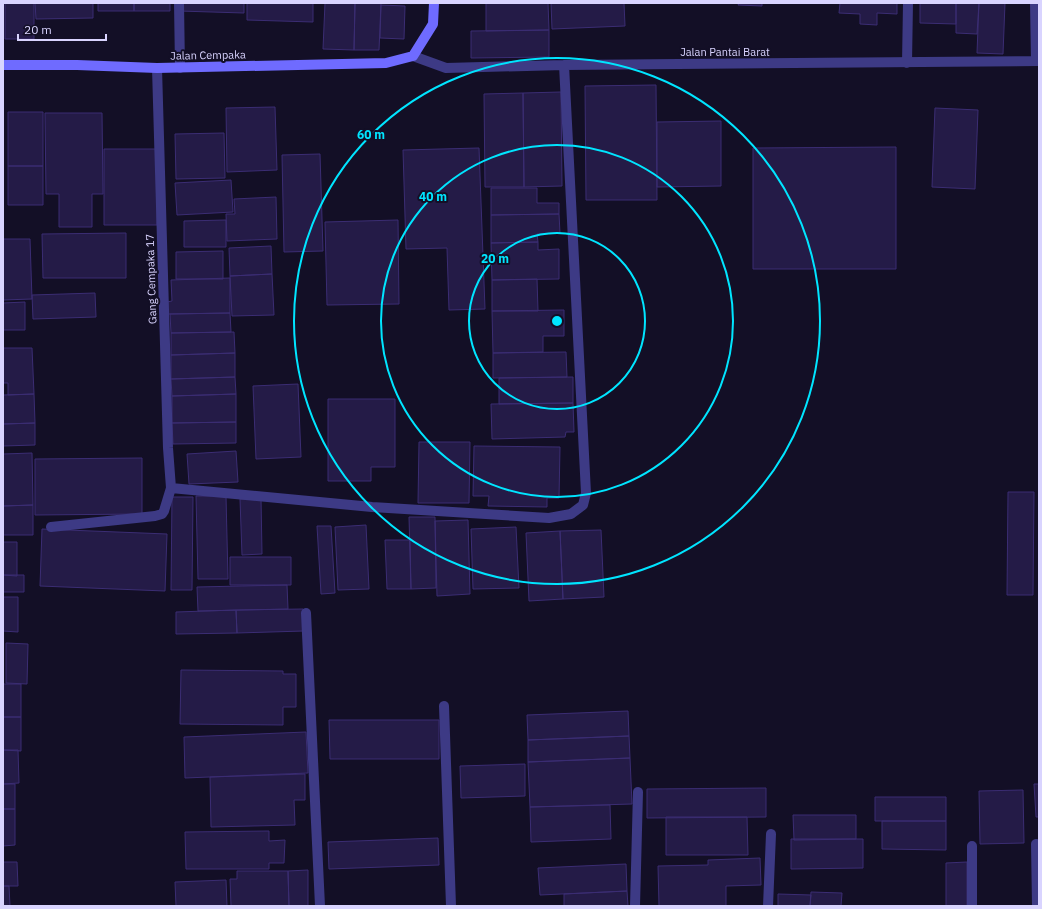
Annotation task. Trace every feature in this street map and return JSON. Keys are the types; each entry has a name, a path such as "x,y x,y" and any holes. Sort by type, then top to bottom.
{"street":[{"path":"179,3 180,68"},
{"path":"413,56 433,24 434,3"},
{"path":"906,63 908,3"},
{"path":"1035,3 1037,61"},
{"name":"Jalan Cempaka","path":"3,65 77,65 180,68 386,63 413,56"},
{"name":"Jalan Pantai Barat","path":"413,56 446,68 564,65 1037,61"},
{"path":"51,527 162,514 171,488 372,507 549,518 571,514 583,505 586,493 564,65"},
{"name":"Gang Cempaka 17","path":"157,68 168,440 171,488"},
{"path":"306,613 320,906"},
{"path":"444,706 451,906"},
{"path":"635,906 638,792"},
{"path":"768,906 771,834"},
{"path":"1036,844 1037,906"},
{"path":"972,846 972,906"}],"building":[{"path":"5,3 34,3 34,39 5,39"},
{"path":"35,3 93,3 93,18 36,19"},
{"path":"98,3 134,3 134,11 98,11"},
{"path":"134,3 170,3 170,11 134,11"},
{"path":"180,3 244,3 244,13 179,11"},
{"path":"247,3 313,3 313,22 247,20"},
{"path":"325,3 355,3 354,50 323,49"},
{"path":"355,3 381,3 379,50 354,50"},
{"path":"486,3 548,3 549,30 486,31"},
{"path":"551,3 624,3 625,26 552,29"},
{"path":"739,3 762,3 762,6 738,5"},
{"path":"840,3 897,3 897,14 877,13 877,25 860,24 860,14 839,13"},
{"path":"920,3 956,3 956,24 920,23"},
{"path":"956,3 979,3 977,34 956,33"},
{"path":"979,3 1005,3 1003,54 977,53"},
{"path":"381,5 405,6 404,39 380,38"},
{"path":"549,30 549,57 471,58 471,31"},
{"path":"656,85 657,200 586,200 585,86"},
{"path":"561,92 562,186 524,187 523,93"},
{"path":"523,93 524,187 485,187 484,94"},
{"path":"275,107 277,170 227,172 226,108"},
{"path":"935,108 978,110 975,189 932,187"},
{"path":"8,112 43,112 43,166 8,166"},
{"path":"45,113 102,113 103,194 92,194 92,227 59,227 59,194 46,194"},
{"path":"721,121 721,186 657,187 657,122"},
{"path":"224,133 225,178 176,179 175,134"},
{"path":"896,147 896,269 753,269 753,148"},
{"path":"479,148 485,309 449,310 447,248 406,249 403,150"},
{"path":"104,149 157,149 157,225 104,225"},
{"path":"320,154 323,251 284,252 282,155"},
{"path":"8,166 43,166 43,205 8,205"},
{"path":"231,180 233,212 177,215 175,183"},
{"path":"491,188 537,188 537,203 559,203 559,214 491,215"},
{"path":"276,197 277,239 227,241 226,214 235,214 234,199"},
{"path":"559,214 560,233 537,234 538,242 491,243 491,215"},
{"path":"226,220 226,247 184,247 184,221"},
{"path":"398,220 399,304 327,305 325,222"},
{"path":"126,233 126,278 43,278 42,234"},
{"path":"3,239 30,239 32,299 3,300"},
{"path":"538,242 538,250 559,249 559,279 492,280 491,243"},
{"path":"271,246 272,274 230,276 229,248"},
{"path":"223,251 223,279 176,279 176,252"},
{"path":"272,274 274,315 232,316 230,276"},
{"path":"230,278 230,313 168,314 167,302 172,301 171,280"},
{"path":"537,279 538,311 492,311 492,280"},
{"path":"95,293 96,317 33,319 32,295"},
{"path":"25,302 25,330 3,330 3,303"},
{"path":"564,310 564,336 543,336 543,352 493,353 492,311"},
{"path":"230,313 231,332 171,333 170,314"},
{"path":"234,332 235,353 171,355 171,333"},
{"path":"3,348 32,348 34,394 8,395 8,383 3,383"},
{"path":"566,352 567,377 493,378 493,353"},
{"path":"235,353 235,377 171,379 171,355"},
{"path":"235,377 236,394 172,396 171,379"},
{"path":"573,377 573,403 499,404 499,378"},
{"path":"298,384 301,457 256,459 253,386"},
{"path":"34,394 35,423 3,424 3,395"},
{"path":"236,394 236,422 172,423 172,396"},
{"path":"328,399 395,399 395,467 371,467 371,481 328,481"},
{"path":"573,403 574,432 566,432 565,437 492,439 491,404"},
{"path":"236,422 236,443 173,444 172,423"},
{"path":"35,423 35,445 3,446 3,424"},
{"path":"419,442 470,442 469,503 418,503"},
{"path":"474,446 560,447 559,498 547,498 547,507 488,506 489,496 473,496"},
{"path":"236,451 238,482 189,484 187,454"},
{"path":"32,453 33,505 3,506 3,454"},
{"path":"142,458 142,514 35,515 35,459"},
{"path":"1008,492 1034,492 1033,595 1007,595"},
{"path":"196,496 226,496 228,579 198,579"},
{"path":"172,497 193,497 192,590 171,590"},
{"path":"261,498 262,554 242,555 240,499"},
{"path":"33,505 33,535 3,535 3,506"},
{"path":"409,517 435,517 436,588 411,589"},
{"path":"468,520 470,594 437,596 435,521"},
{"path":"366,525 369,589 338,590 335,527"},
{"path":"317,526 331,526 335,593 321,594"},
{"path":"516,527 519,588 473,589 471,529"},
{"path":"42,529 167,534 165,591 40,586"},
{"path":"601,530 604,597 563,599 560,531"},
{"path":"560,531 563,599 529,601 526,533"},
{"path":"385,540 410,540 411,589 387,589"},
{"path":"3,542 17,542 17,576 3,575"},
{"path":"230,557 291,557 291,585 230,585"},
{"path":"3,575 24,575 24,592 3,592"},
{"path":"287,585 288,609 198,611 197,587"},
{"path":"3,597 18,597 18,632 3,631"},
{"path":"303,609 304,631 237,633 236,610"},
{"path":"236,610 237,633 176,634 176,612"},
{"path":"6,643 28,644 27,684 6,683"},
{"path":"181,670 283,671 283,674 296,674 296,707 283,707 283,725 180,724"},
{"path":"3,684 21,684 21,717 3,717"},
{"path":"628,711 629,736 528,740 527,715"},
{"path":"3,717 21,717 21,751 3,750"},
{"path":"329,720 439,720 439,759 330,759"},
{"path":"306,732 308,773 185,778 184,737"},
{"path":"629,736 630,758 528,762 528,740"},
{"path":"3,750 18,750 19,783 3,784"},
{"path":"630,758 632,804 530,807 528,762"},
{"path":"525,764 525,796 461,798 460,766"},
{"path":"305,774 305,800 294,800 295,825 211,827 210,777"},
{"path":"3,784 15,784 15,809 3,809"},
{"path":"1034,784 1039,784 1039,817 1036,817"},
{"path":"766,788 766,817 647,818 647,789"},
{"path":"1023,790 1024,843 980,844 979,791"},
{"path":"875,797 946,797 946,821 875,821"},
{"path":"610,805 611,839 531,842 530,807"},
{"path":"3,809 15,809 15,845 3,846"},
{"path":"793,815 856,815 856,839 794,840"},
{"path":"666,817 747,817 748,855 666,855"},
{"path":"882,821 946,821 946,850 882,849"},
{"path":"269,831 269,841 285,840 284,863 269,863 269,869 186,869 185,832"},
{"path":"438,838 439,865 329,869 328,842"},
{"path":"791,839 863,839 863,868 791,869"},
{"path":"760,858 761,885 726,886 726,906 659,906 658,866 708,865 708,860"},
{"path":"3,862 17,862 18,886 3,886"},
{"path":"967,862 967,906 946,906 946,863"},
{"path":"626,864 627,891 540,895 538,868"},
{"path":"308,870 308,906 289,906 288,871"},
{"path":"237,871 288,871 289,906 231,906 230,879 237,879"},
{"path":"226,880 227,906 176,906 175,882"},
{"path":"3,886 9,886 10,906 3,906"},
{"path":"627,891 628,906 564,906 564,894"},
{"path":"811,892 842,893 841,906 810,906"},
{"path":"778,894 811,895 810,906 778,906"}]}
